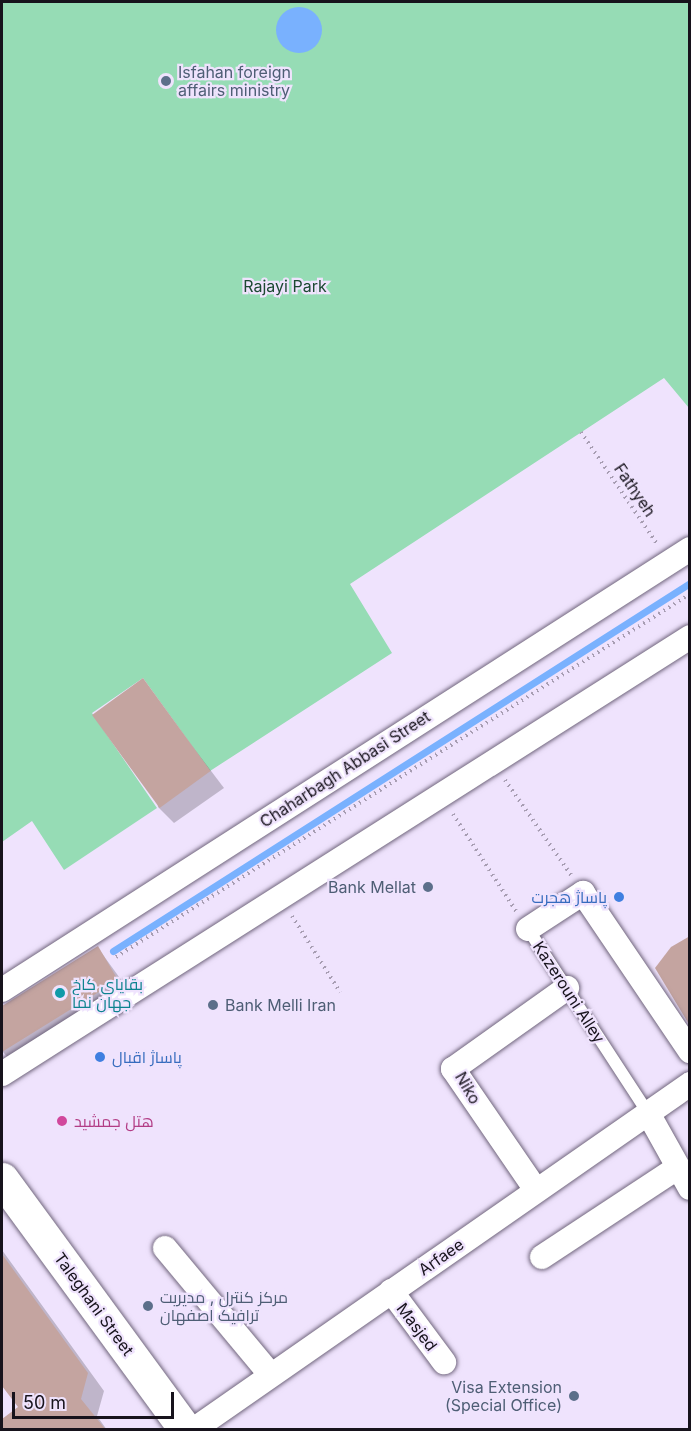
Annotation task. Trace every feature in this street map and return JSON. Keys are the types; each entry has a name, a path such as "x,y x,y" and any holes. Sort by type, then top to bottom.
{"main road":[{"name":"Taleghani Street","path":"2,1179 186,1430"}],"street":[{"name":"Chaharbagh Abbasi Street","path":"2,990 690,549"},
{"path":"2,1074 443,799 690,637"},
{"path":"528,929 583,893 690,1051"},
{"name":"Niko","path":"536,1191 453,1069 567,988"},
{"name":"Arfaee","path":"193,1430 690,1084"},
{"name":"Kazerouni Alley","path":"648,1113 683,1178"},
{"path":"542,1257 683,1178"},
{"path":"165,1248 271,1375"},
{"name":"Masjed","path":"391,1292 444,1362"}],"lane":[{"name":"Kazerouni Alley","path":"528,929 648,1113"}],"path":[{"name":"Fathyeh","path":"581,432 669,562"},
{"path":"116,957 690,594"},
{"path":"494,765 583,893"},
{"name":"Kazerouni Alley","path":"443,799 528,929"},
{"path":"282,900 340,992"}],"green space":[{"name":"Rajayi Park","path":"2,2 689,2 689,408 664,378 350,584 392,653 210,771 143,678 92,713 157,808 64,870 32,821 2,842"}],"water":[{"path":"299,7 315,14 322,30 315,46 299,53 283,46 276,30 283,14"}],"building":[{"path":"143,678 211,771 160,808 92,715"},
{"path":"690,936 690,1026 655,968 671,947"},
{"name":"بقایای کاخ جهان نما","path":"98,946 118,980 2,1052 2,1006"},
{"path":"2,1254 88,1373 81,1399 106,1430 2,1430 2,1419 18,1407 2,1386"}],"waterway":[{"path":"113,951 690,583"}],"place":[{"name":"Isfahan foreign affairs ministry","path":"166,81"},
{"name":"Bank Mellat","path":"428,887"},
{"name":"پاساژ هجرت","path":"619,897"},
{"name":"بقایای کاخ جهان نما","path":"60,993"},
{"name":"Bank Melli Iran","path":"213,1005"},
{"name":"پاساژ اقبال","path":"100,1057"},
{"name":"هتل جمشید","path":"62,1121"},
{"name":"مرکز کنترل , مدیریت ترافیک اصفهان","path":"148,1306"},
{"name":"Visa Extension (Special Office)","path":"574,1396"}]}
